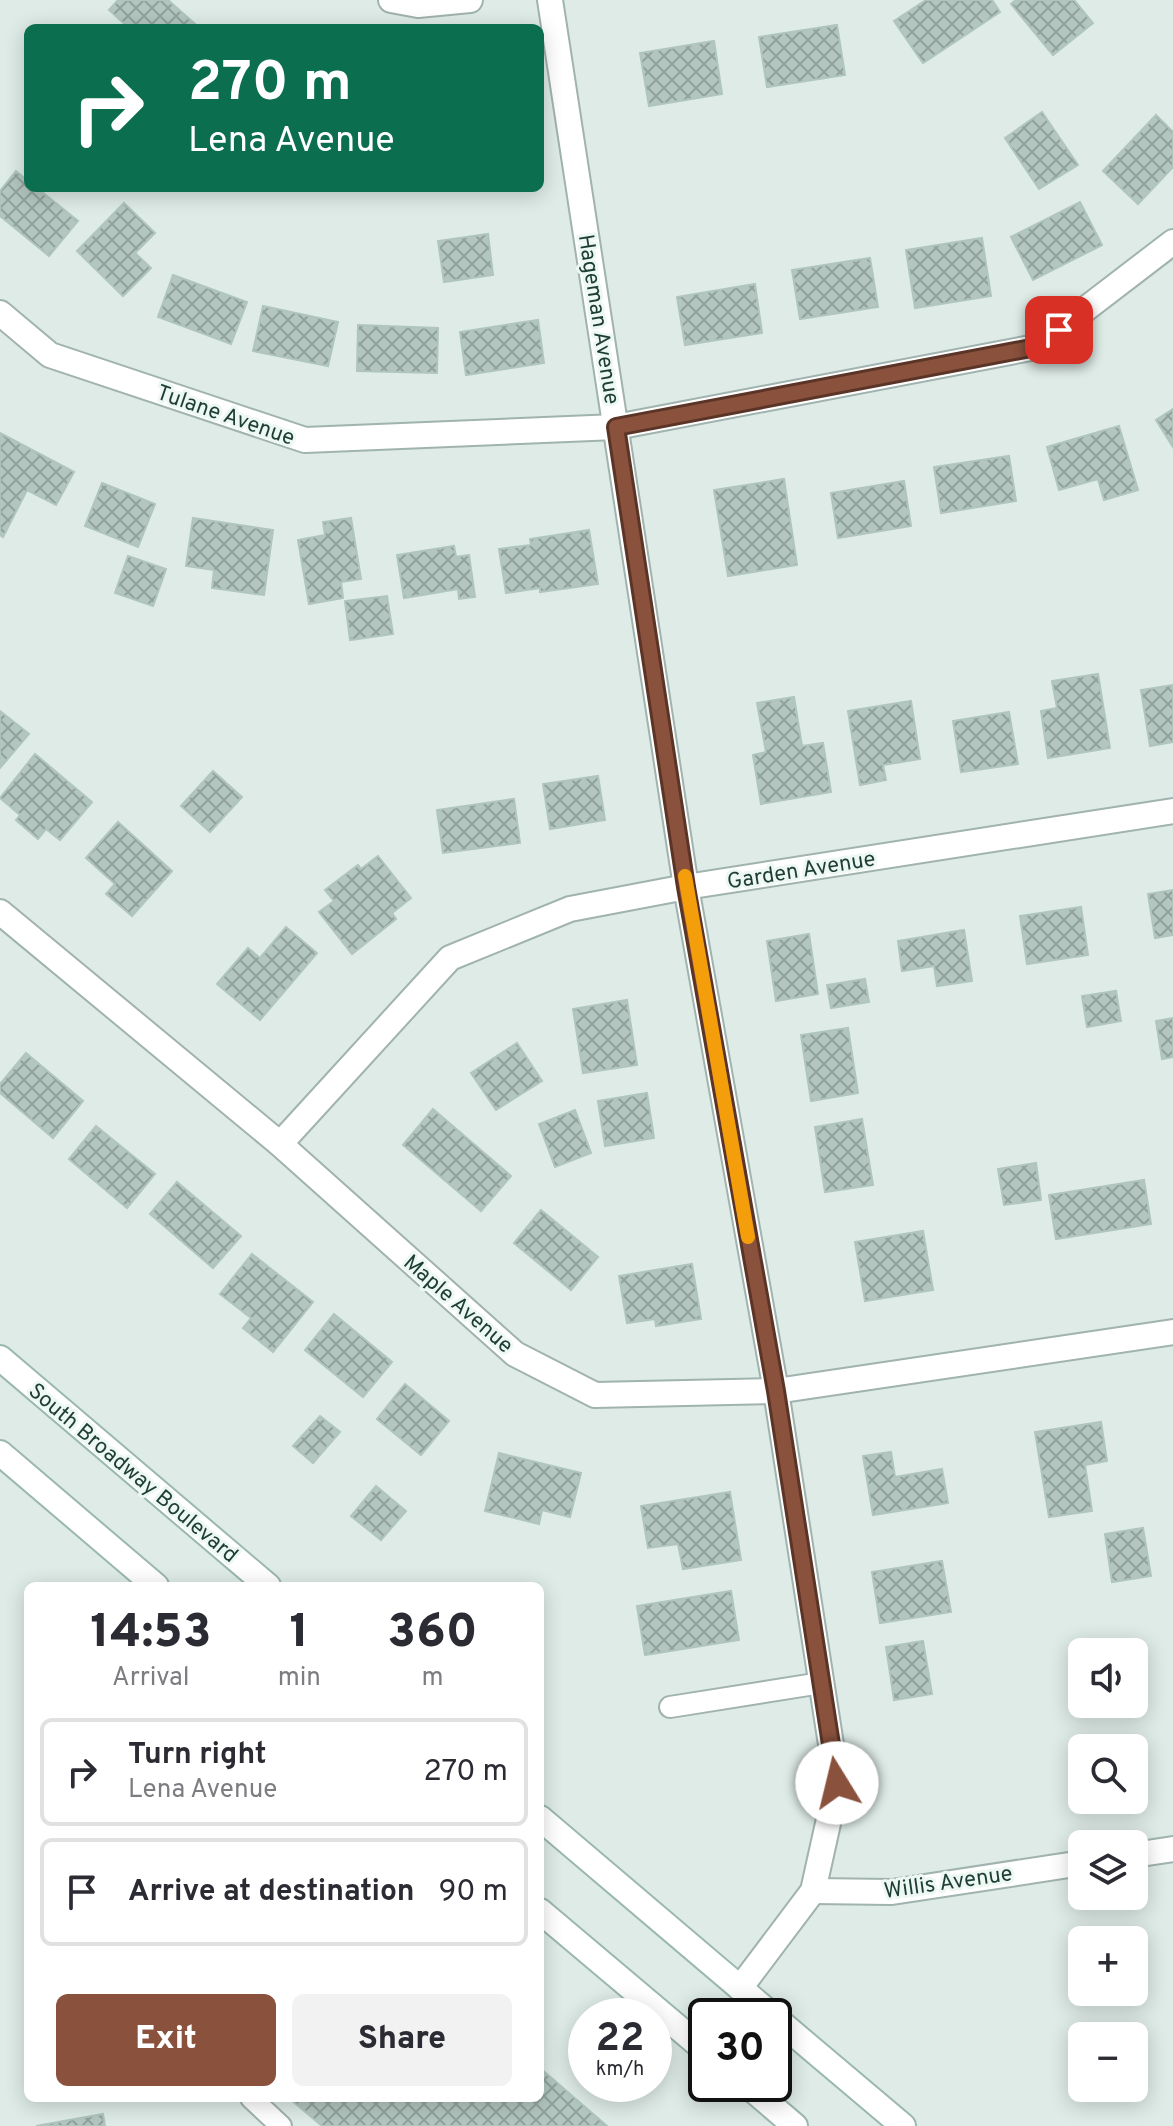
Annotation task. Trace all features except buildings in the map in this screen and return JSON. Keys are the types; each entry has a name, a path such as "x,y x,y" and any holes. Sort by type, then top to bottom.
{"street":[{"path":"391,0 418,5 470,0"},
{"name":"Hageman Avenue","path":"550,0 686,887 776,1391 837,1783 813,1891 740,1988"},
{"name":"Tulane Avenue","path":"0,313 50,355 305,440 616,427 1036,347 1173,242"},
{"name":"Garden Avenue","path":"280,1144 450,958 570,909 686,887 1173,811"},
{"name":"Maple Avenue","path":"0,912 280,1144 515,1354 595,1395 776,1391 1173,1332"},
{"name":"South Broadway Boulevard","path":"0,1358 263,1582"},
{"path":"0,1453 151,1582"},
{"path":"544,1821 751,1998"},
{"path":"1148,1853 1173,1849"},
{"name":"Willis Avenue","path":"813,1891 892,1892 1068,1865"},
{"path":"544,1914 688,2036"},
{"path":"792,2033 903,2126"},
{"path":"767,2102 795,2126"}],"lane":[{"path":"670,1707 821,1683"},
{"path":"255,2102 281,2126"}],"slow traffic":[{"path":"685,876 748,1237"}],"route":[{"path":"837,1783 776,1391 686,887 616,427 1036,347 1059,330"}]}
